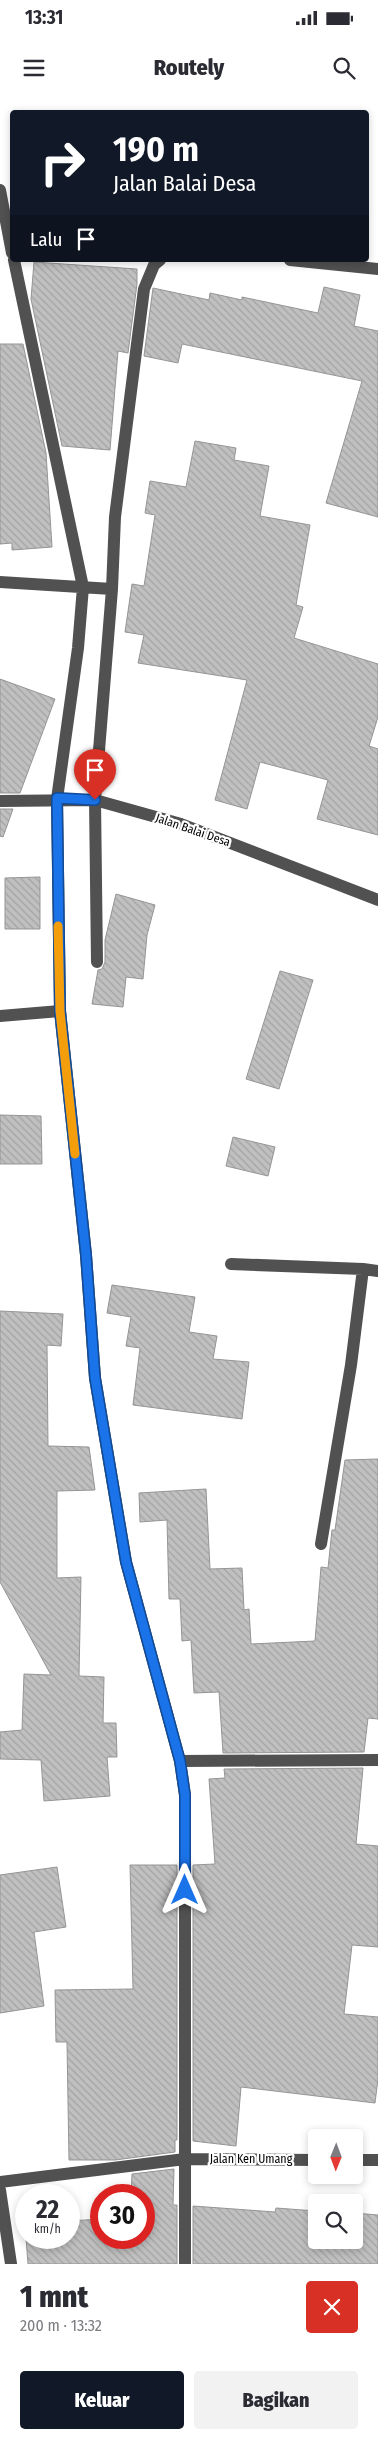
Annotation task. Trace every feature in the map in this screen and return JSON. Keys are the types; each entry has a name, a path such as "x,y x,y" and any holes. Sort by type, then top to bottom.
{"street":[{"path":"0,190 10,252"},
{"path":"12,262 86,587 57,798 60,1011 86,1255 95,1378 126,1562 180,1761 185,1795 185,2264"},
{"path":"97,962 95,800 108,589 115,517 144,289 154,265 158,262"},
{"path":"310,262 378,269"},
{"path":"0,582 108,589"},
{"name":"Jalan Balai Desa","path":"0,801 57,798 95,800 181,824 378,900"},
{"path":"0,1016 60,1011"},
{"path":"231,1264 362,1268 378,1271"},
{"path":"321,1544 351,1366 362,1268"},
{"path":"180,1761 378,1760"},
{"name":"Jalan Ken Umang","path":"0,2182 185,2159 308,2160"},
{"path":"363,2160 378,2160"},
{"path":"0,2190 11,2264"}],"building":[{"path":"34,262 137,269 137,284 128,353 118,351 110,450 62,446 31,299"},
{"path":"324,287 360,295 354,326 378,331 378,517 326,503 362,381 182,344 178,363 144,356 153,288 209,300 210,293 242,300 242,297 318,313"},
{"path":"0,344 23,344 46,453 52,547 12,550 12,543 0,544"},
{"path":"195,441 236,448 234,460 269,466 260,516 310,525 296,605 303,607 294,638 378,664 378,717 369,746 378,749 378,835 317,819 328,780 260,762 247,809 215,800 247,680 138,663 144,635 125,632 132,584 144,586 155,515 145,513 150,481 186,487"},
{"path":"0,679 55,699 20,793 0,793"},
{"path":"0,809 13,809 3,837 0,836"},
{"path":"40,877 40,929 5,929 5,878"},
{"path":"116,894 155,905 147,935 143,979 126,977 123,1007 92,1004 98,970 102,969 105,962 105,940"},
{"path":"280,971 313,980 279,1089 246,1079"},
{"path":"0,1115 41,1116 42,1164 0,1164"},
{"path":"233,1137 275,1147 268,1176 226,1166"},
{"path":"112,1285 195,1297 189,1332 217,1336 213,1359 249,1362 242,1419 133,1405 140,1348 126,1346 131,1317 107,1313"},
{"path":"0,1311 63,1314 61,1346 47,1345 48,1446 89,1447 95,1490 57,1491 57,1578 81,1577 79,1676 104,1677 103,1723 116,1723 117,1757 107,1757 110,1796 44,1801 41,1760 0,1759 0,1732 22,1730 24,1674 51,1675 0,1582"},
{"path":"378,1459 378,1719 368,1718 364,1752 223,1753 219,1692 194,1693 191,1640 182,1641 180,1599 169,1599 167,1520 140,1522 139,1493 206,1489 210,1569 242,1568 244,1610 249,1609 251,1644 315,1641 321,1567 328,1568 332,1530 335,1530 345,1460"},
{"path":"363,1768 356,1844 378,1846 378,1947 352,1945 344,2014 378,2017 378,2079 375,2103 241,2087 236,2146 193,2141 193,1865 215,1864 209,1779 225,1778 224,1769"},
{"path":"130,1865 177,1865 177,2140 175,2140 175,2152 115,2160 69,2160 67,2042 56,2042 55,1990 133,1989"},
{"path":"57,1867 66,1927 34,1932 44,2006 0,2013 0,1875"},
{"path":"174,2169 173,2205 177,2205 177,2264 28,2264 27,2249 80,2249 80,2220 90,2220 90,2249 155,2249 155,2184 132,2184 132,2174"},
{"path":"193,2206 275,2212 276,2208 308,2210 308,2249 363,2249 363,2214 378,2215 378,2264 193,2264"}],"slow traffic":[{"path":"58,926 60,1011 75,1154"}],"route":[{"path":"95,800 57,798 60,1011 86,1255 95,1378 126,1562 180,1761 185,1795 185,1890"}]}
